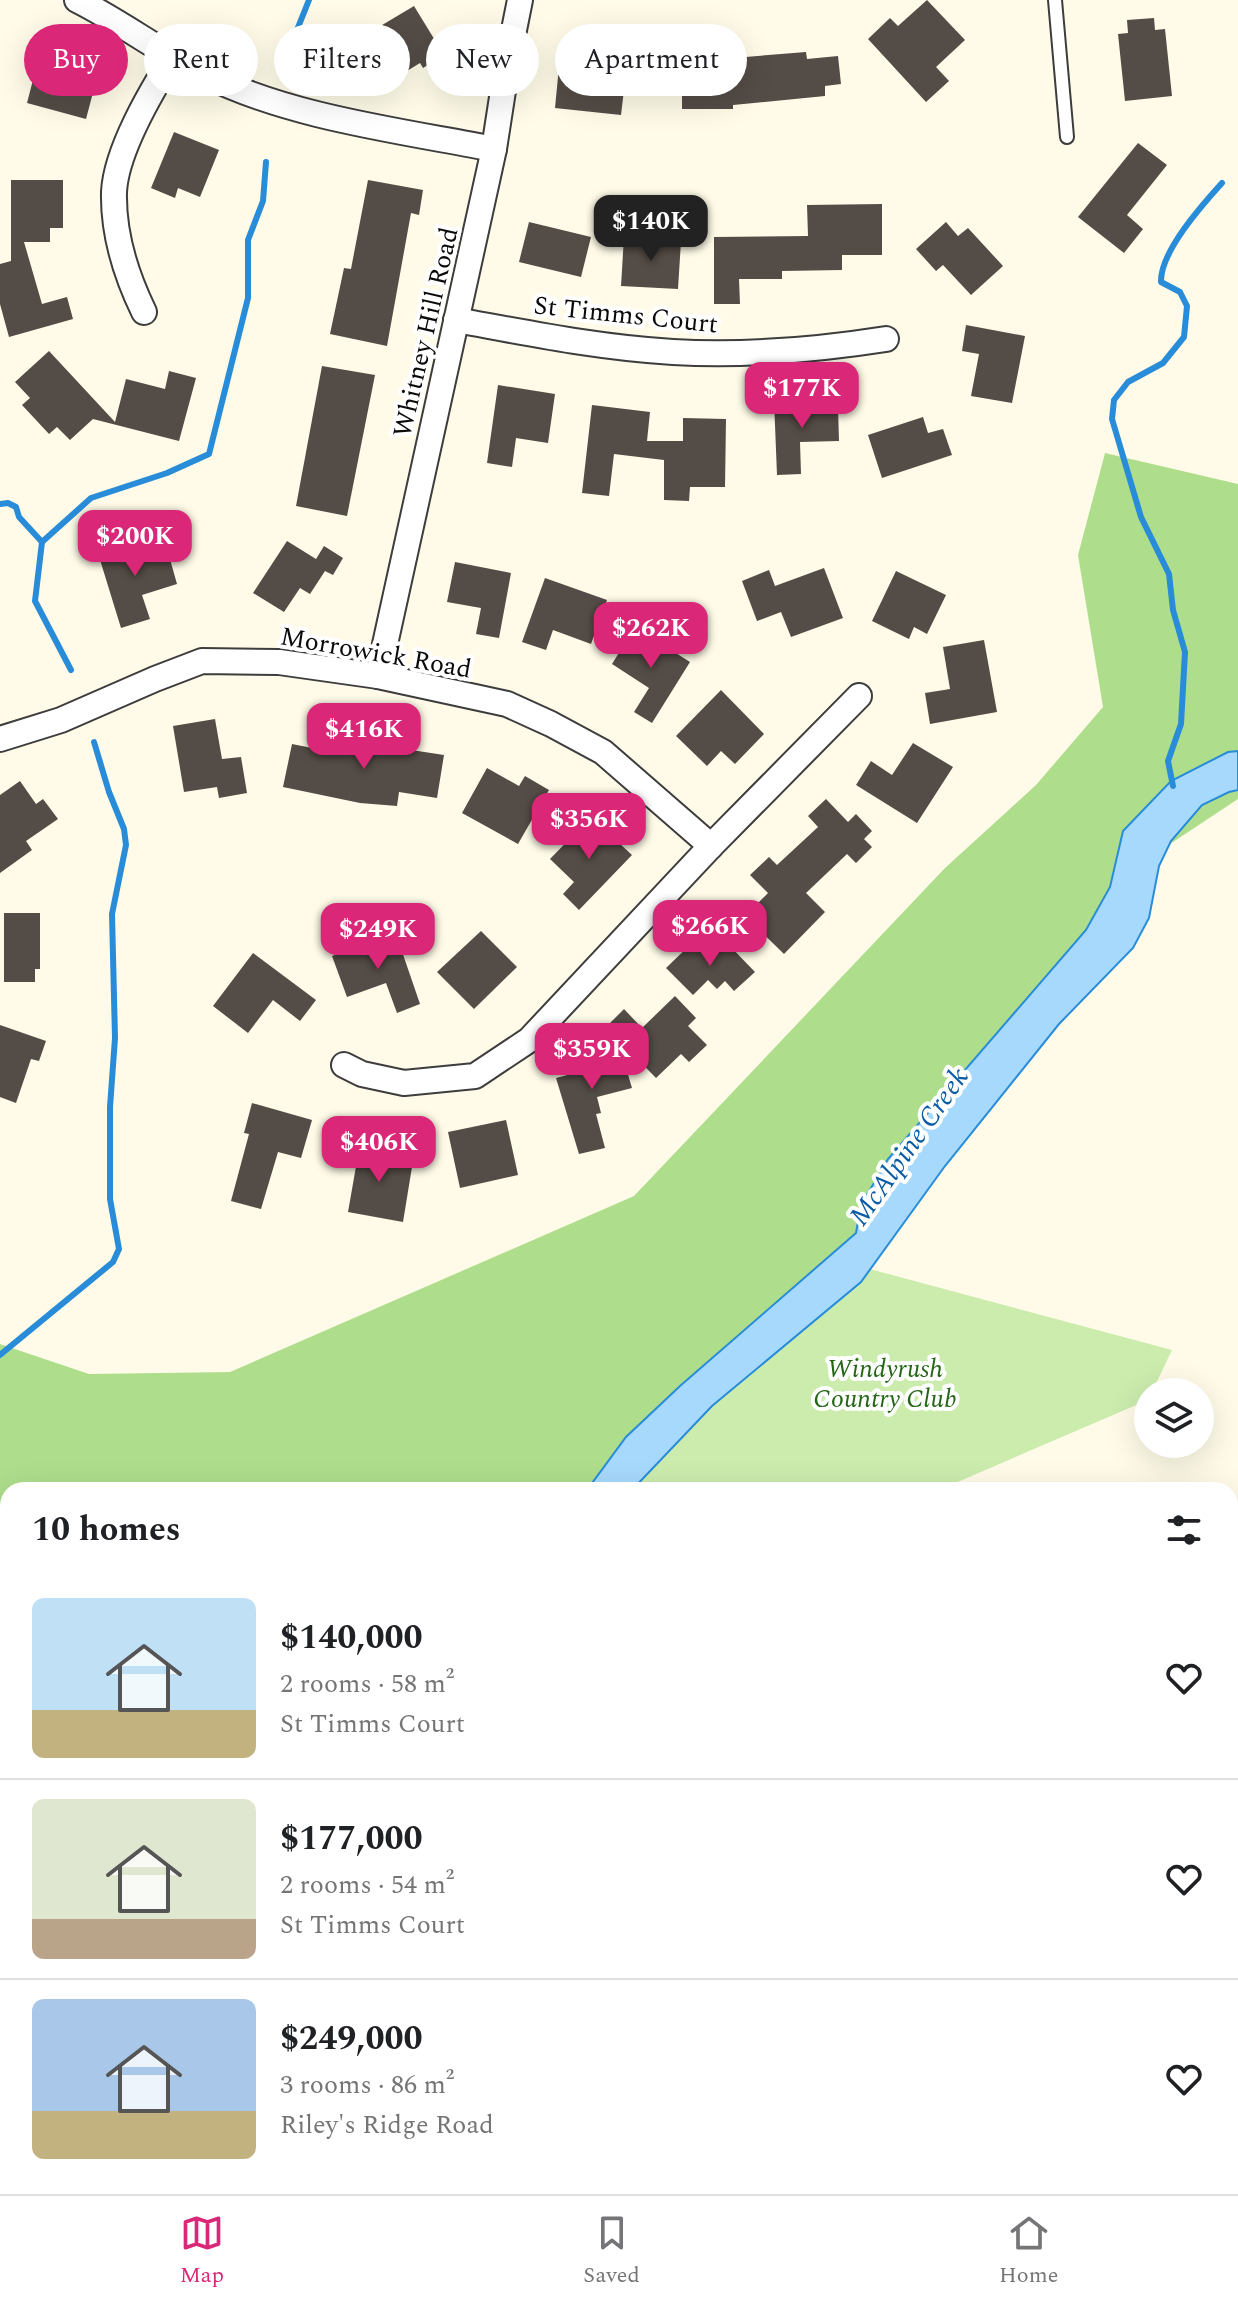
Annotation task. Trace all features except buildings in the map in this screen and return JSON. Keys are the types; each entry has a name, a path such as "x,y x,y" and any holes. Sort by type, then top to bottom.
{"street":[{"path":"77,0 144,39"},
{"name":"Whitney Hill Road","path":"378,676 494,149 520,0"},
{"path":"144,312 124,264 114,190 125,148 149,96"},
{"path":"258,96 285,107 494,149"},
{"name":"St Timms Court","path":"456,320 553,337 671,352 739,354 886,339"},
{"name":"Morrowick Road","path":"0,739 61,720 202,661 279,662 378,676 507,704 551,724 603,752 711,846"},
{"path":"344,1065 362,1074 404,1083 475,1076 529,1040 711,846 859,696"}],"lane":[{"path":"1055,0 1067,137"}],"green space":[{"path":"1105,453 1238,484 1238,799 1167,846 855,1265 626,1482 0,1482 0,1344 89,1374 230,1372 634,1196 945,868 1036,785 1103,707 1078,555"},
{"name":"Windyrush Country Club","path":"855,1265 1172,1350 1159,1378 1134,1378 1134,1406 958,1482 626,1482"}],"water":[{"name":"McAlpine Creek","path":"1238,751 1238,790 1202,805 1171,841 1159,866 1149,918 1133,948 1059,1024 945,1166 861,1282 712,1406 640,1482 593,1482 626,1437 856,1233 861,1205 888,1159 1086,930 1110,887 1123,831 1171,781 1228,752"}],"waterway":[{"path":"299,24 309,0"},
{"path":"71,670 35,601 42,542 91,498 167,473 209,454 248,298 248,240 263,201 266,162"},
{"path":"1173,786 1168,761 1181,724 1185,652 1173,610 1169,574 1141,517 1112,419 1114,400 1128,382 1163,363 1184,337 1187,306 1180,292 1161,282 1163,270 1175,243 1222,183"},
{"path":"0,504 8,503 16,507 19,517 42,542"},
{"path":"0,1355 113,1262 119,1249 110,1199 110,1107 115,1038 112,914 126,845 124,829 94,742"}]}
